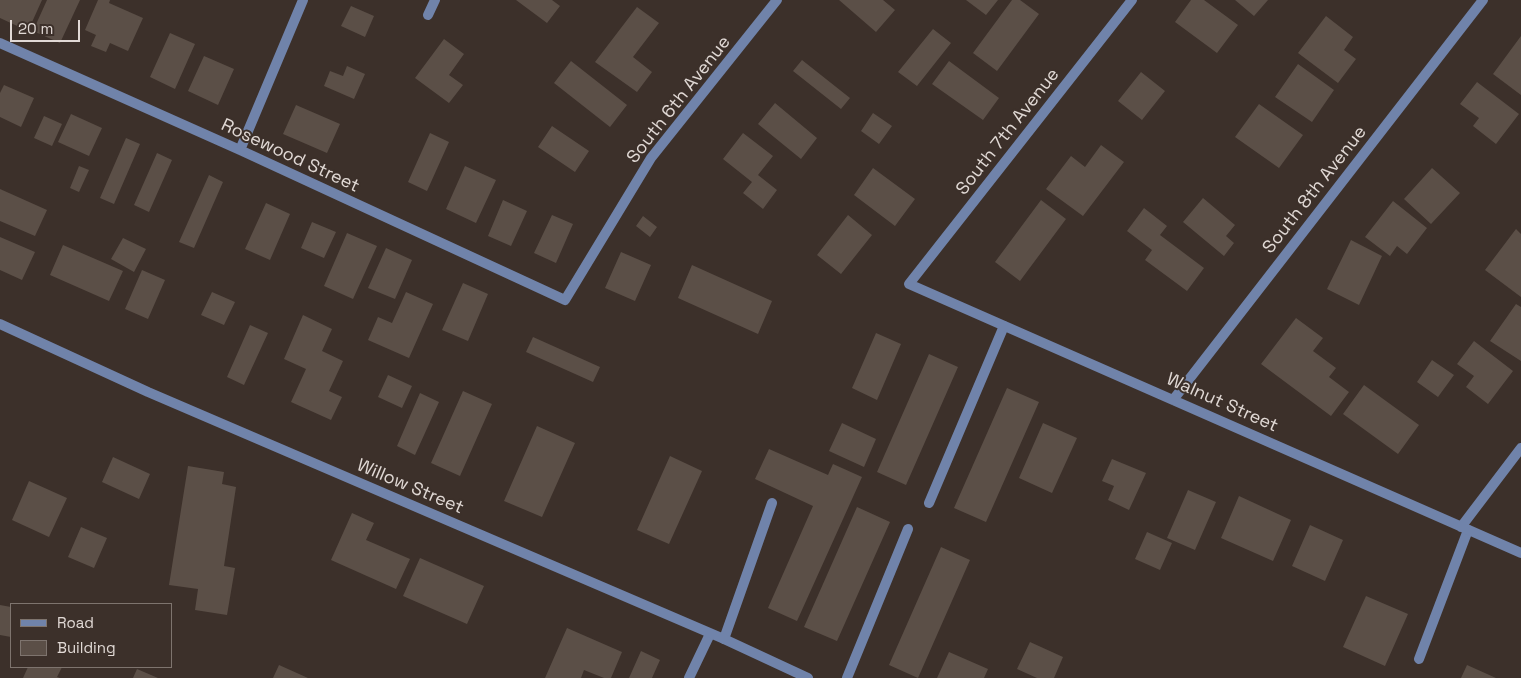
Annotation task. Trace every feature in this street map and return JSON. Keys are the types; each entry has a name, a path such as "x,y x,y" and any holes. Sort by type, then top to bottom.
{"street":[{"path":"240,150 302,0"},
{"path":"428,15 435,0"},
{"name":"South 6th Avenue","path":"565,300 651,158 777,0"},
{"name":"South 7th Avenue","path":"908,284 1132,0"},
{"name":"South 8th Avenue","path":"1173,400 1483,0"},
{"name":"Rosewood Street","path":"0,43 240,150 565,300"},
{"name":"Walnut Street","path":"908,284 1521,553"},
{"name":"Willow Street","path":"0,324 148,392 724,639 808,678"},
{"path":"929,503 1004,326"},
{"path":"1419,659 1464,528 1521,448"},
{"path":"724,639 772,503"},
{"path":"847,678 908,529"},
{"path":"689,678 710,634"}],"building":[{"path":"0,0 42,0 28,31 0,18"},
{"path":"47,0 80,0 60,43 33,31"},
{"path":"98,0 110,0 109,3 143,18 128,51 110,43 106,52 91,46 96,35 85,30"},
{"path":"516,0 552,0 560,6 547,23"},
{"path":"839,0 883,0 895,10 876,32"},
{"path":"966,0 998,0 986,15"},
{"path":"1012,0 1020,0 1039,14 997,71 973,53"},
{"path":"1191,0 1204,0 1238,25 1217,53 1175,22"},
{"path":"1235,0 1268,0 1254,16"},
{"path":"351,6 374,16 365,37 341,26"},
{"path":"637,7 659,23 633,57 652,72 637,92 595,62"},
{"path":"1326,16 1353,37 1344,50 1356,59 1338,83 1298,53"},
{"path":"933,29 951,43 917,86 898,72"},
{"path":"170,33 195,44 175,89 150,77"},
{"path":"1521,36 1521,95 1493,74"},
{"path":"444,39 464,54 449,75 463,85 449,103 415,78"},
{"path":"204,56 234,69 218,105 188,91"},
{"path":"802,60 850,98 841,109 793,71"},
{"path":"571,61 627,105 610,127 554,83"},
{"path":"949,61 999,98 983,120 932,84"},
{"path":"1298,64 1334,90 1312,122 1275,97"},
{"path":"347,66 365,74 354,99 324,86 330,71 343,76"},
{"path":"1141,72 1165,91 1142,120 1118,101"},
{"path":"1477,82 1519,114 1496,144 1473,126 1479,118 1460,104"},
{"path":"4,85 34,98 21,127 0,117 0,93"},
{"path":"775,103 817,138 801,159 758,124"},
{"path":"1259,104 1303,135 1279,168 1235,137"},
{"path":"296,105 340,124 327,153 283,134"},
{"path":"873,113 892,126 879,144 861,131"},
{"path":"71,114 102,128 89,156 58,142"},
{"path":"44,116 62,124 52,146 34,138"},
{"path":"552,126 589,151 575,172 538,147"},
{"path":"430,133 449,142 427,191 408,182"},
{"path":"743,133 773,156 758,175 777,190 763,209 743,193 752,182 723,159"},
{"path":"126,138 140,144 114,204 100,198"},
{"path":"1101,145 1124,162 1083,216 1046,189 1071,156 1085,167"},
{"path":"157,153 172,160 149,212 134,205"},
{"path":"79,166 89,170 79,192 70,188"},
{"path":"465,166 496,180 476,223 446,209"},
{"path":"873,168 915,199 895,226 854,195"},
{"path":"1432,168 1460,193 1431,224 1404,199"},
{"path":"209,175 223,182 194,248 179,242"},
{"path":"0,189 47,210 35,236 0,221"},
{"path":"1203,198 1235,225 1226,236 1234,243 1224,256 1183,222"},
{"path":"503,200 527,211 511,246 488,236"},
{"path":"1041,200 1066,219 1020,281 995,262"},
{"path":"1393,201 1427,228 1407,254 1397,246 1390,256 1365,237"},
{"path":"266,203 290,214 270,260 245,249"},
{"path":"1144,208 1167,226 1160,235 1204,268 1187,291 1145,260 1152,250 1127,231"},
{"path":"552,215 573,224 556,263 534,253"},
{"path":"848,215 872,235 841,274 817,255"},
{"path":"643,216 657,227 650,237 636,226"},
{"path":"312,222 336,232 324,258 301,248"},
{"path":"1516,229 1521,234 1521,297 1485,270"},
{"path":"347,233 377,246 353,299 324,286"},
{"path":"0,237 35,252 22,280 0,270"},
{"path":"123,238 146,249 134,272 111,259"},
{"path":"1351,240 1382,256 1359,305 1327,289"},
{"path":"63,245 123,271 109,301 50,275"},
{"path":"386,248 412,260 395,299 368,288"},
{"path":"621,252 651,265 635,301 605,288"},
{"path":"692,265 772,301 758,334 678,298"},
{"path":"142,270 165,280 148,319 125,309"},
{"path":"463,283 488,294 468,341 442,330"},
{"path":"212,292 235,302 224,325 201,315"},
{"path":"406,292 433,304 409,358 368,340 378,317 392,323"},
{"path":"1516,304 1521,307 1521,361 1490,341"},
{"path":"303,315 332,329 322,351 343,361 329,391 342,397 331,420 291,402 306,369 284,359"},
{"path":"1296,318 1323,338 1313,351 1336,368 1329,377 1349,392 1331,416 1261,364"},
{"path":"250,325 268,333 244,385 227,377"},
{"path":"876,333 901,344 877,400 852,388"},
{"path":"533,337 600,367 593,382 526,352"},
{"path":"1474,341 1513,371 1488,404 1466,387 1474,376 1457,364"},
{"path":"929,354 958,367 906,485 877,472"},
{"path":"1432,360 1454,375 1438,397 1417,382"},
{"path":"388,375 412,386 402,408 378,397"},
{"path":"1364,385 1419,425 1398,454 1343,414"},
{"path":"1007,388 1039,402 986,522 954,508"},
{"path":"463,391 492,404 460,476 431,463"},
{"path":"420,393 439,402 415,455 397,446"},
{"path":"842,423 876,439 864,467 829,451"},
{"path":"1043,423 1077,438 1052,493 1019,478"},
{"path":"537,426 575,443 542,517 504,501"},
{"path":"769,449 828,475 833,464 862,477 797,621 768,608 813,506 755,479"},
{"path":"670,456 702,471 669,544 637,530"},
{"path":"113,457 150,474 139,499 102,482"},
{"path":"1112,459 1146,473 1129,510 1108,500 1114,486 1102,481"},
{"path":"188,466 224,472 222,484 236,487 224,566 235,568 227,615 195,610 198,589 169,585"},
{"path":"29,481 67,498 49,537 12,520"},
{"path":"1188,490 1216,502 1195,550 1167,538"},
{"path":"1239,496 1291,520 1273,561 1221,538"},
{"path":"857,507 890,522 837,641 804,627"},
{"path":"352,513 374,523 366,540 410,559 396,589 331,560"},
{"path":"1310,525 1343,540 1325,581 1292,566"},
{"path":"81,527 107,538 94,568 68,557"},
{"path":"1147,532 1172,543 1160,570 1135,559"},
{"path":"941,547 970,560 918,678 889,665"},
{"path":"420,558 484,586 467,624 403,596"},
{"path":"1366,596 1408,614 1385,666 1343,647"},
{"path":"0,605 10,607 10,637 0,635"},
{"path":"567,628 622,652 611,678 604,678 584,670 581,678 545,678"},
{"path":"1030,642 1063,657 1054,678 1037,678 1017,669"},
{"path":"641,651 660,660 652,678 629,678"},
{"path":"949,652 988,669 984,678 937,678"},
{"path":"279,665 308,678 273,678"},
{"path":"1467,665 1496,678 1461,678"},
{"path":"28,668 62,668 57,677 60,678 23,678"},
{"path":"137,669 158,678 133,678"}]}
